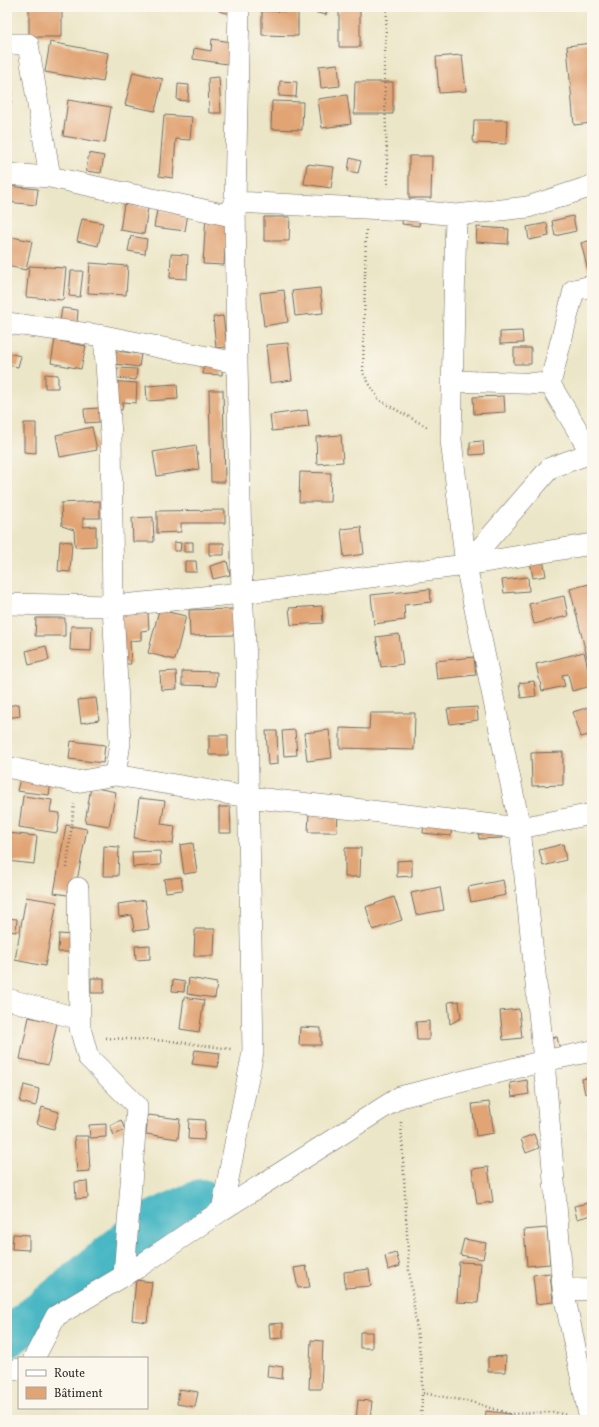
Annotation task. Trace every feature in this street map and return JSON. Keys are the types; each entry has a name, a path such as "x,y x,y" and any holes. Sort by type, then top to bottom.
{"street":[{"path":"222,1210 253,1052 246,660 242,593 237,363 235,202 239,7"},
{"path":"7,44 28,44 50,178"},
{"path":"7,174 50,178 227,215 235,202"},
{"path":"235,202 389,209 456,215 528,207 592,186"},
{"path":"456,215 450,440 466,566 520,828 544,1061 563,1289 590,1420"},
{"path":"466,566 550,468 591,453 550,384 574,290 592,286"},
{"path":"7,323 104,336 237,363"},
{"path":"104,336 112,434 113,606 120,743 116,775"},
{"path":"452,381 550,384"},
{"path":"7,604 113,606 242,593 466,566 592,544"},
{"path":"7,767 76,782 116,775 248,797 520,828 592,814"},
{"path":"78,888 81,1028 88,1058 137,1106 124,1275"},
{"path":"7,999 81,1028"},
{"path":"35,1357 56,1316 124,1275 222,1210 400,1098 544,1061 592,1051"},
{"path":"563,1289 592,1290"},
{"path":"7,1371 18,1369"}],"path":[{"path":"387,7 384,72 389,209"},
{"path":"367,208 363,373 379,400 450,440"},
{"path":"76,782 66,886 78,888"},
{"path":"81,1028 253,1052"},
{"path":"400,1098 409,1270 423,1376 420,1420"},
{"path":"422,1393 472,1402 510,1414 552,1412 590,1420"}],"building":[{"path":"29,7 62,7 62,37 29,37"},
{"path":"219,7 232,7 231,14 219,11"},
{"path":"291,7 327,7 326,15"},
{"path":"339,7 360,7 360,47 339,47"},
{"path":"262,11 298,12 298,36 262,35"},
{"path":"212,39 231,42 227,64 193,59 194,48 211,51"},
{"path":"50,42 108,53 103,82 45,72"},
{"path":"592,43 592,123 574,125 567,46"},
{"path":"462,55 466,91 439,93 436,57"},
{"path":"338,64 340,86 321,88 319,66"},
{"path":"133,72 163,79 155,111 125,105"},
{"path":"219,77 221,113 209,113 208,78"},
{"path":"280,81 297,82 296,97 279,96"},
{"path":"355,82 393,82 393,114 354,114"},
{"path":"178,84 189,85 188,101 177,100"},
{"path":"7,92 12,92 8,130 7,130"},
{"path":"347,95 351,124 322,128 318,99"},
{"path":"68,100 111,107 105,143 63,136"},
{"path":"272,101 303,102 302,130 271,129"},
{"path":"164,115 192,117 190,140 176,139 173,178 159,176"},
{"path":"474,120 507,120 506,144 473,143"},
{"path":"89,153 104,156 101,173 86,171"},
{"path":"409,156 432,156 431,198 409,198"},
{"path":"350,158 361,161 358,173 348,171"},
{"path":"307,164 334,167 331,188 304,184"},
{"path":"7,186 38,189 36,205 7,202"},
{"path":"124,204 148,208 144,234 120,230"},
{"path":"157,210 188,214 185,231 154,227"},
{"path":"206,214 227,215 224,265 203,264"},
{"path":"403,215 420,218 419,226 402,224"},
{"path":"573,216 576,231 555,236 552,221"},
{"path":"264,217 290,217 289,241 264,241"},
{"path":"82,219 103,223 98,246 77,241"},
{"path":"547,223 549,236 529,240 527,227"},
{"path":"477,227 509,229 508,244 476,242"},
{"path":"7,236 32,241 26,270 7,266"},
{"path":"131,236 147,239 145,254 128,251"},
{"path":"592,240 592,270 588,271 581,243"},
{"path":"171,254 188,255 187,279 170,278"},
{"path":"90,263 128,266 126,295 88,293"},
{"path":"29,266 66,268 63,300 26,297"},
{"path":"71,271 83,271 80,297 69,296"},
{"path":"320,288 323,313 295,316 292,291"},
{"path":"284,290 288,322 264,326 260,293"},
{"path":"62,308 78,310 77,323 60,322"},
{"path":"223,316 227,347 216,348 213,317"},
{"path":"522,331 523,343 500,344 500,332"},
{"path":"55,340 86,346 81,369 51,363"},
{"path":"288,343 292,380 270,383 266,345"},
{"path":"514,348 531,348 531,364 514,364"},
{"path":"108,350 141,354 139,367 106,363"},
{"path":"7,353 21,356 18,367 7,365"},
{"path":"203,360 223,360 222,375 203,374"},
{"path":"117,368 137,369 136,380 117,378"},
{"path":"45,374 58,375 58,388 45,388"},
{"path":"109,381 137,383 136,403 123,402 122,410 107,410"},
{"path":"177,384 178,399 147,401 146,386"},
{"path":"209,390 223,390 225,482 211,482"},
{"path":"504,396 505,412 474,414 473,397"},
{"path":"99,408 99,422 85,423 84,409"},
{"path":"307,410 309,427 272,431 270,415"},
{"path":"24,423 36,423 36,453 24,452"},
{"path":"92,427 97,450 60,457 56,435"},
{"path":"341,435 343,462 317,464 316,437"},
{"path":"483,441 484,454 470,455 470,442"},
{"path":"196,445 199,469 157,476 153,452"},
{"path":"300,472 331,473 330,502 299,502"},
{"path":"100,501 100,518 83,518 83,527 96,526 96,546 75,547 74,530 62,526 61,503"},
{"path":"225,510 225,523 181,523 181,532 157,533 157,511"},
{"path":"153,517 154,542 133,542 132,518"},
{"path":"361,527 364,554 344,557 341,529"},
{"path":"60,541 72,542 70,572 58,571"},
{"path":"174,542 181,543 180,551 174,551"},
{"path":"184,542 193,542 193,552 184,552"},
{"path":"209,543 224,543 224,555 209,555"},
{"path":"542,553 546,576 533,578 529,555"},
{"path":"185,561 196,561 197,572 185,572"},
{"path":"227,561 230,575 213,579 210,566"},
{"path":"528,577 529,591 504,593 502,580"},
{"path":"589,584 592,596 592,669 590,669 570,589"},
{"path":"430,589 431,602 404,605 405,620 374,624 371,595"},
{"path":"564,596 568,616 534,624 529,604"},
{"path":"322,606 323,623 291,625 289,608"},
{"path":"235,609 235,635 190,636 189,610"},
{"path":"159,610 186,616 175,660 148,653"},
{"path":"148,613 149,630 141,631 141,640 130,641 131,664 123,664 120,615"},
{"path":"36,618 65,618 65,636 35,636"},
{"path":"71,626 92,626 91,651 70,650"},
{"path":"399,634 403,664 381,667 376,637"},
{"path":"46,646 49,660 29,665 26,651"},
{"path":"584,652 592,686 572,691 568,674 562,675 565,686 542,691 536,664"},
{"path":"474,657 476,675 437,679 435,661"},
{"path":"176,671 177,689 161,690 160,672"},
{"path":"182,671 217,672 216,686 182,685"},
{"path":"534,681 536,696 521,698 519,683"},
{"path":"96,698 99,720 81,723 78,700"},
{"path":"19,704 20,716 7,718 7,706"},
{"path":"592,706 592,734 581,737 573,712"},
{"path":"477,707 478,720 450,724 447,709"},
{"path":"370,713 415,713 414,750 340,748 340,728 369,729"},
{"path":"295,730 297,755 284,756 282,731"},
{"path":"329,730 332,758 307,761 304,733"},
{"path":"266,731 277,731 278,764 268,765"},
{"path":"209,735 228,735 228,755 209,755"},
{"path":"71,741 105,745 103,763 69,759"},
{"path":"563,752 563,785 532,786 531,753"},
{"path":"20,778 51,782 49,795 17,791"},
{"path":"91,787 116,792 109,826 85,822"},
{"path":"23,796 52,800 50,812 60,813 57,833 19,827"},
{"path":"139,798 165,801 161,824 175,826 173,844 134,838"},
{"path":"219,807 230,807 231,833 219,833"},
{"path":"309,813 338,814 337,832 308,832"},
{"path":"424,821 452,824 451,836 423,833"},
{"path":"66,825 87,829 74,896 54,893"},
{"path":"502,825 502,838 479,839 478,826"},
{"path":"7,833 37,836 34,864 7,861"},
{"path":"193,843 197,872 184,874 180,845"},
{"path":"563,844 566,860 543,866 539,850"},
{"path":"104,846 119,847 118,876 103,876"},
{"path":"345,848 361,848 360,877 345,877"},
{"path":"160,851 161,865 133,867 132,852"},
{"path":"412,860 412,876 397,877 397,861"},
{"path":"181,877 183,890 166,892 164,879"},
{"path":"503,880 506,895 471,902 468,887"},
{"path":"440,887 444,910 416,915 411,893"},
{"path":"26,897 57,902 45,966 15,960"},
{"path":"394,897 402,920 373,930 366,907"},
{"path":"145,900 149,929 134,931 132,915 119,917 118,904"},
{"path":"7,918 17,919 16,932 7,931"},
{"path":"195,929 215,929 214,956 194,956"},
{"path":"59,934 73,935 72,952 58,952"},
{"path":"150,945 150,959 136,960 135,946"},
{"path":"91,978 104,978 104,993 91,993"},
{"path":"189,978 217,983 215,998 187,994"},
{"path":"173,980 185,982 184,992 172,991"},
{"path":"184,997 204,1000 199,1032 180,1029"},
{"path":"459,1001 461,1018 450,1024 448,1002"},
{"path":"519,1009 522,1038 503,1040 500,1011"},
{"path":"29,1017 57,1023 48,1065 20,1059"},
{"path":"429,1021 429,1040 417,1040 416,1022"},
{"path":"300,1027 321,1028 321,1045 299,1045"},
{"path":"557,1037 560,1050 548,1052 546,1039"},
{"path":"195,1050 220,1053 218,1067 192,1064"},
{"path":"592,1077 592,1092 585,1094 582,1079"},
{"path":"527,1080 529,1094 512,1097 510,1083"},
{"path":"24,1085 39,1089 36,1106 20,1102"},
{"path":"489,1102 494,1133 476,1136 472,1104"},
{"path":"42,1107 59,1112 54,1129 37,1124"},
{"path":"148,1115 180,1119 178,1139 146,1134"},
{"path":"189,1119 205,1120 204,1140 188,1139"},
{"path":"121,1120 125,1130 114,1135 110,1126"},
{"path":"106,1124 106,1137 90,1138 89,1125"},
{"path":"534,1134 539,1148 526,1153 521,1139"},
{"path":"74,1136 88,1136 90,1171 77,1172"},
{"path":"488,1167 493,1202 477,1204 472,1169"},
{"path":"87,1181 88,1198 76,1199 75,1182"},
{"path":"592,1202 592,1215 577,1219 574,1206"},
{"path":"547,1228 550,1264 527,1266 524,1230"},
{"path":"13,1234 29,1235 29,1250 12,1249"},
{"path":"464,1239 486,1243 483,1259 460,1255"},
{"path":"396,1253 400,1266 388,1270 385,1256"},
{"path":"459,1262 481,1263 478,1303 457,1302"},
{"path":"306,1266 310,1287 298,1288 294,1268"},
{"path":"369,1269 371,1286 345,1288 344,1272"},
{"path":"550,1273 553,1302 536,1304 533,1275"},
{"path":"136,1280 152,1282 147,1322 132,1320"},
{"path":"283,1323 283,1338 270,1339 269,1324"},
{"path":"360,1332 372,1332 372,1348 360,1348"},
{"path":"311,1340 323,1341 321,1389 309,1389"},
{"path":"506,1356 505,1372 488,1372 488,1357"},
{"path":"268,1365 283,1367 282,1379 267,1377"},
{"path":"179,1389 198,1392 195,1407 177,1404"},
{"path":"358,1400 372,1401 370,1420 356,1420"},
{"path":"486,1411 510,1414 510,1420 485,1420"}],"waterway":[{"path":"7,1337 41,1312 148,1224 201,1200"}]}
